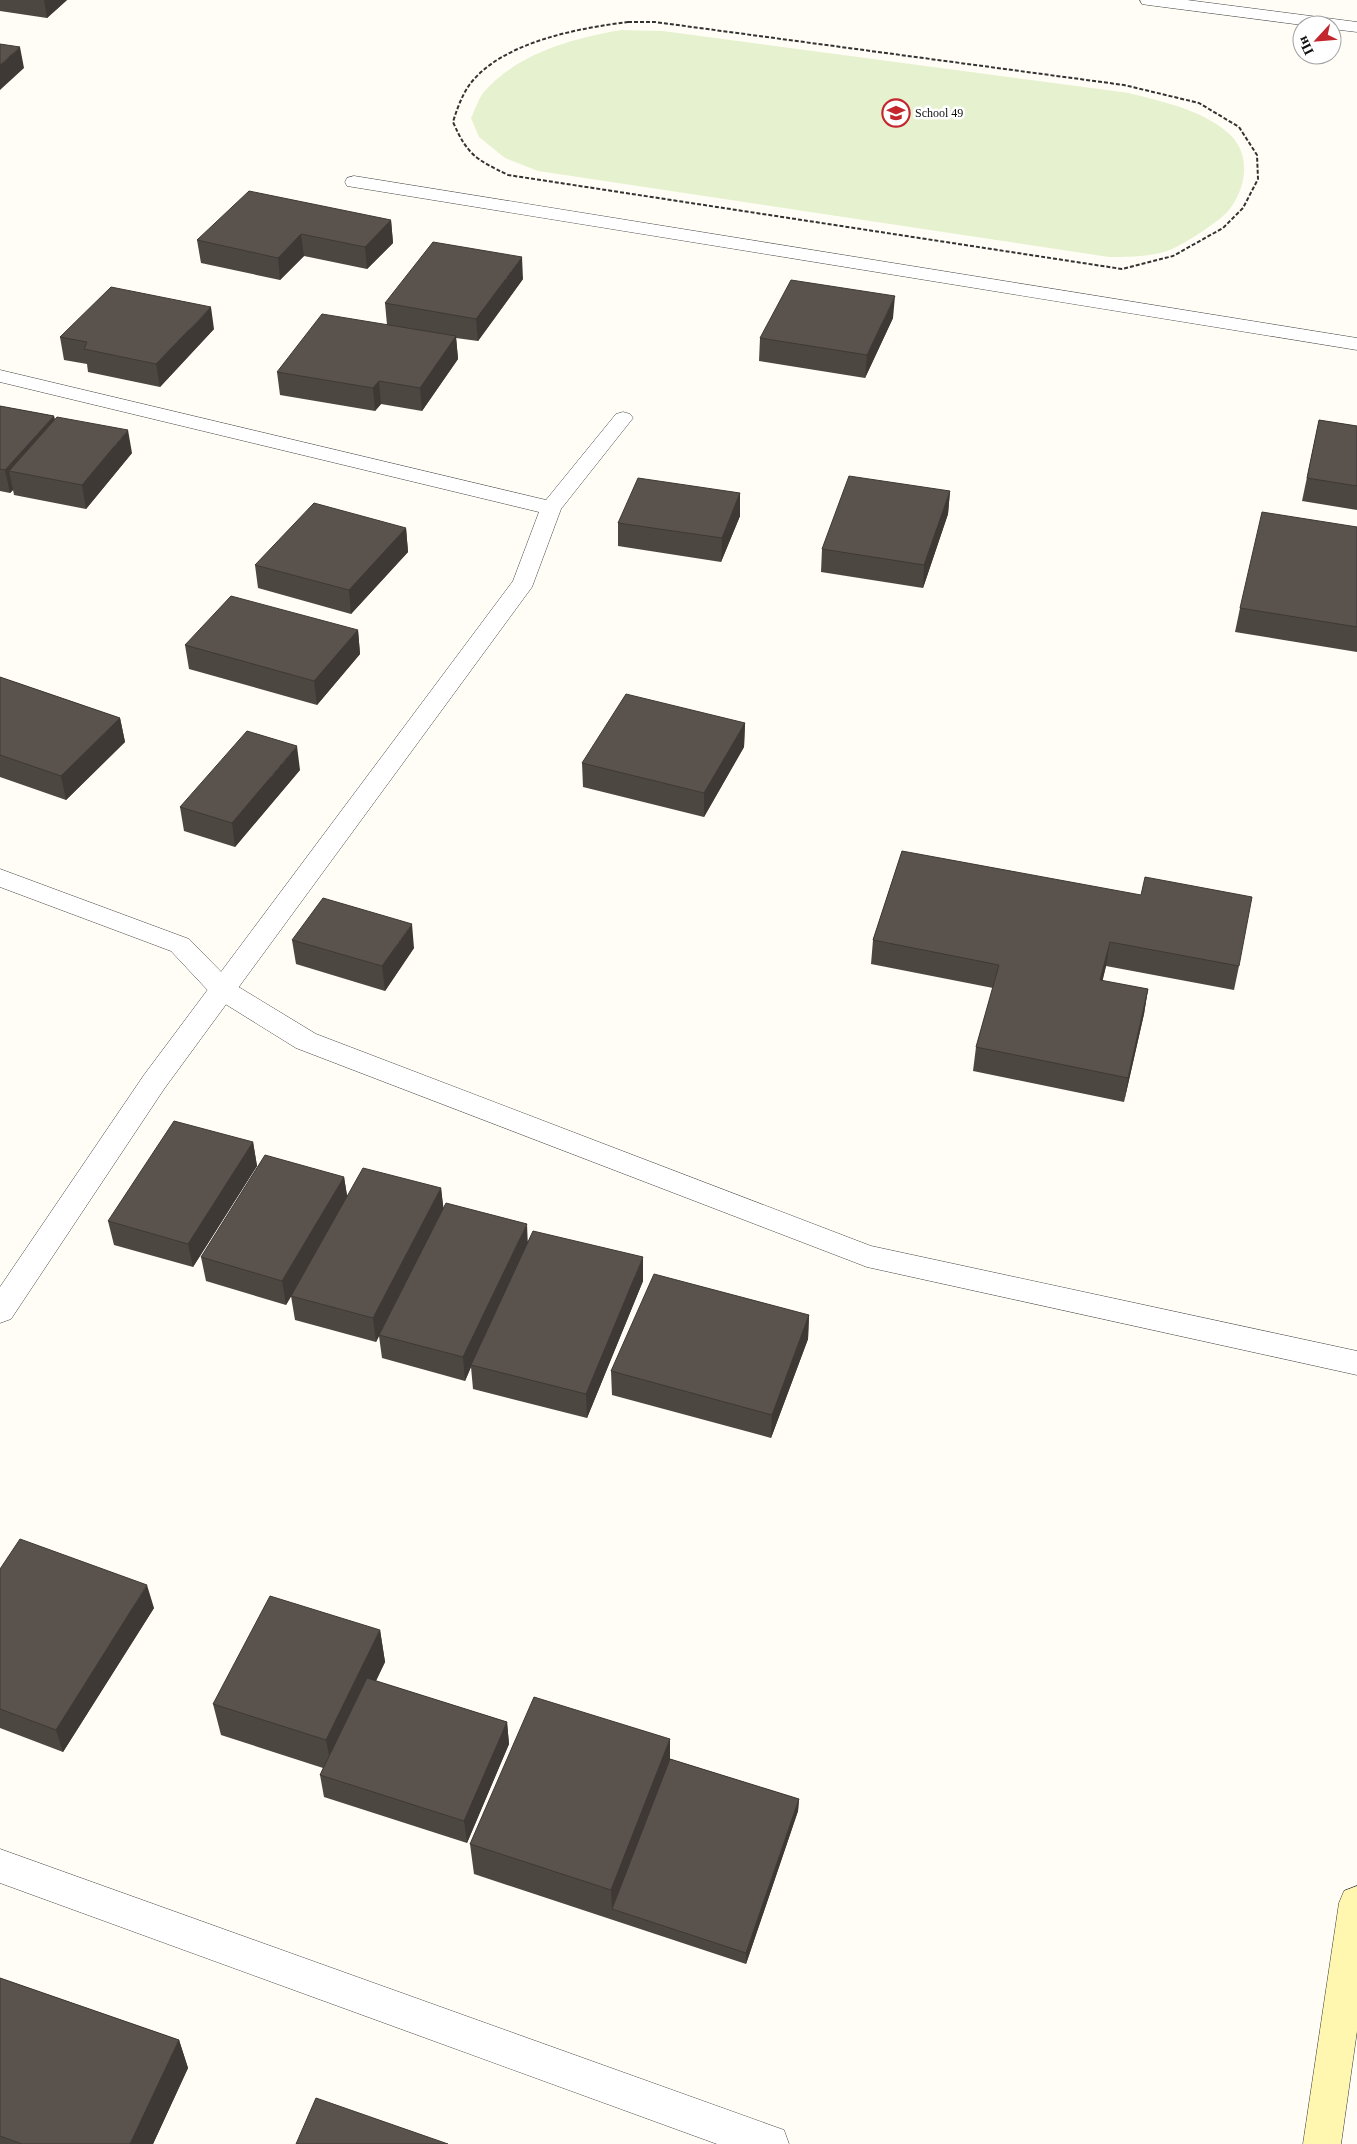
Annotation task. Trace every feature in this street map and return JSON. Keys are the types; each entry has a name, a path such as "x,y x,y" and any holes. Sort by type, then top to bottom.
{"main road":[{"path":"1327,2142 1357,1903"}],"street":[{"path":"1148,0 1357,28"},
{"path":"354,182 1357,344"},
{"path":"0,376 551,508"},
{"path":"0,1311 154,1082 524,582 551,508 624,418"},
{"path":"0,878 180,945 223,990 306,1041 867,1256 1357,1363"},
{"path":"0,1866 770,2144"}],"path":[{"path":"628,22 656,22 1124,85 1199,103 1239,127 1257,155 1258,179 1243,208 1223,228 1173,256 1122,269 508,175 480,160 463,144 453,122 458,105 474,79 494,63 549,37 596,25 628,22"}],"green space":[{"path":"621,30 663,31 1129,93 1168,103 1193,112 1205,117 1227,132 1240,149 1243,159 1243,180 1235,201 1225,215 1186,242 1157,254 1109,257 538,171 505,158 479,137 471,118 483,93 497,79 512,68 546,50 583,38"}],"building":[{"path":"0,44 20,47 0,65"},
{"path":"249,191 391,220 365,247 301,234 278,258 197,240"},
{"path":"433,242 522,257 476,319 385,303"},
{"path":"791,280 895,296 867,355 760,338"},
{"path":"111,287 211,307 156,364 84,349 87,342 60,337"},
{"path":"322,314 456,336 420,388 379,381 373,388 277,372"},
{"path":"0,406 54,416 5,470 0,469"},
{"path":"57,417 128,430 82,485 9,471"},
{"path":"1319,420 1357,426 1357,486 1307,478"},
{"path":"849,476 950,491 924,565 822,549"},
{"path":"638,478 740,493 722,538 618,523"},
{"path":"314,503 406,528 349,590 255,565"},
{"path":"1262,512 1357,527 1357,627 1240,608"},
{"path":"231,596 358,630 314,681 185,645"},
{"path":"0,677 120,718 61,776 0,755"},
{"path":"626,694 745,723 704,793 582,763"},
{"path":"247,731 297,746 232,823 180,807"},
{"path":"902,851 1141,895 1145,877 1252,897 1239,966 1110,942 1100,980 1148,989 1128,1078 976,1047 999,965 873,940"},
{"path":"323,898 412,924 382,966 292,940"},
{"path":"174,1121 253,1142 188,1244 108,1221"},
{"path":"265,1155 344,1177 282,1281 201,1257"},
{"path":"363,1168 441,1188 373,1318 291,1296"},
{"path":"446,1203 527,1224 463,1357 379,1335"},
{"path":"533,1231 643,1257 586,1394 471,1365"},
{"path":"654,1274 809,1315 772,1415 611,1371"},
{"path":"20,1539 147,1585 56,1730 0,1709 0,1569"},
{"path":"270,1596 380,1630 326,1740 213,1704"},
{"path":"367,1678 507,1722 464,1821 320,1775"},
{"path":"534,1697 670,1739 611,1890 470,1844"},
{"path":"670,1759 799,1799 746,1953 612,1909"},
{"path":"0,1978 179,2040 130,2144 22,2144 0,2136"},
{"path":"316,2098 448,2144 296,2144"}],"place":[{"name":"School 49","path":"896,113"}]}
